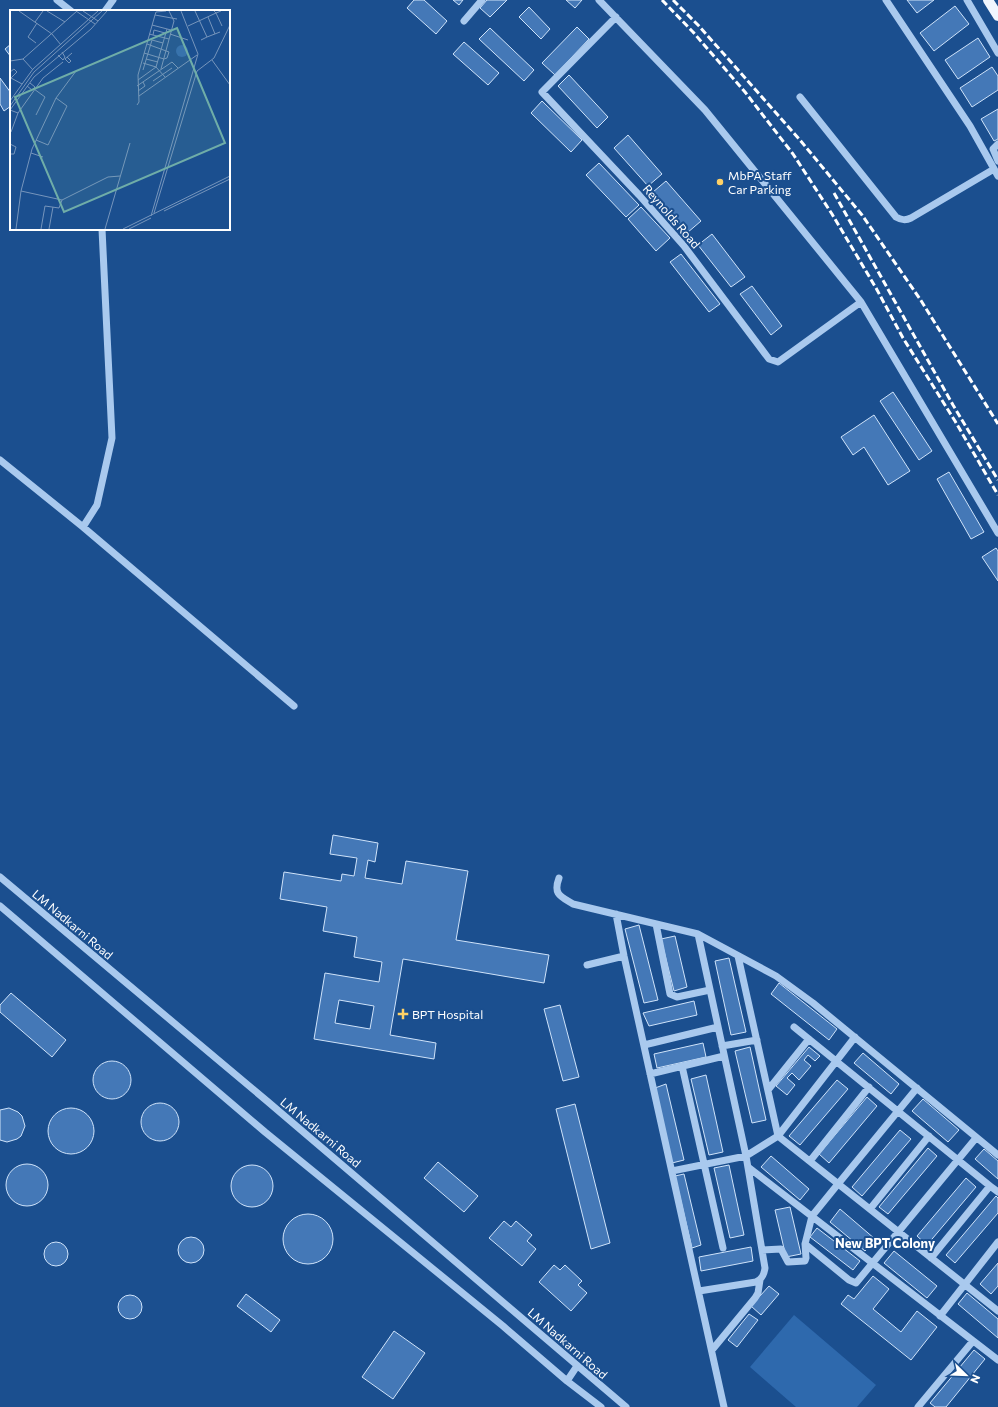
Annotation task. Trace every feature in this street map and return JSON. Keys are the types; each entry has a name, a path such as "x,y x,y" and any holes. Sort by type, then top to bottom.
{"main road":[{"path":"988,0 998,16"}],"street":[{"path":"56,0 70,10"},
{"path":"106,10 113,0"},
{"path":"464,21 482,0"},
{"path":"599,0 705,110 862,302 998,533"},
{"path":"800,97 896,217 900,219 906,220 911,218 996,172 970,126 886,0"},
{"path":"967,0 998,53"},
{"name":"Reynolds Road","path":"616,17 542,92 639,195 684,246 769,359 778,362 862,302"},
{"path":"998,144 993,149 998,161"},
{"path":"83,527 97,505 112,438 102,230"},
{"path":"0,460 83,527 294,706"},
{"name":"LM Nadkarni Road","path":"0,877 261,1096 626,1407"},
{"path":"559,878 556,884 557,893 573,904 698,934 776,976 813,1003 998,1155"},
{"path":"0,906 259,1127 601,1407"},
{"path":"616,914 724,1407"},
{"path":"656,924 670,994 677,997 710,990"},
{"path":"698,934 746,1156 765,1268 764,1276 756,1282 699,1291"},
{"path":"587,965 624,956"},
{"path":"738,956 778,1136 997,1309"},
{"path":"794,1026 998,1192"},
{"path":"644,1045 718,1028"},
{"path":"672,1170 746,1156 778,1136 855,1037"},
{"path":"768,1090 809,1039"},
{"path":"722,1046 757,1040"},
{"path":"650,1074 724,1056"},
{"path":"682,1066 723,1248"},
{"path":"810,1161 869,1087"},
{"path":"762,1250 779,1248 782,1250 788,1262 805,1260 805,1244 812,1216 917,1088"},
{"path":"870,1209 929,1136"},
{"path":"805,1244 856,1283 976,1138"},
{"path":"748,1167 998,1360"},
{"path":"931,1258 990,1186"},
{"path":"940,1316 998,1242"},
{"path":"712,1350 755,1298 758,1293 760,1280"},
{"path":"918,1407 973,1341"},
{"path":"567,1380 577,1366"}],"shaded area":[{"path":"794,1315 876,1385 857,1407 796,1407 750,1367"}],"building":[{"path":"414,0 424,0 447,21 436,34 407,8"},
{"path":"453,0 463,0 459,5"},
{"path":"487,0 507,0 490,17 480,8"},
{"path":"566,0 582,0 575,8"},
{"path":"907,0 934,0 917,13"},
{"path":"955,6 969,24 934,51 920,33"},
{"path":"529,7 550,29 541,39 519,17"},
{"path":"577,27 589,39 555,75 542,63"},
{"path":"490,28 534,70 524,81 479,39"},
{"path":"978,38 990,57 958,79 945,60"},
{"path":"464,42 499,73 488,85 453,54"},
{"path":"10,45 10,56 5,49"},
{"path":"992,67 998,76 998,90 972,107 960,88"},
{"path":"569,75 608,117 597,128 558,86"},
{"path":"0,78 10,92 10,107 4,111 0,104"},
{"path":"542,101 582,140 571,152 531,113"},
{"path":"998,109 998,139 994,141 981,119"},
{"path":"628,135 662,174 648,186 614,148"},
{"path":"599,163 639,205 626,217 586,175"},
{"path":"666,181 701,221 687,233 653,192"},
{"path":"641,207 670,238 656,251 628,219"},
{"path":"712,234 745,277 731,287 698,245"},
{"path":"681,254 720,304 709,312 670,262"},
{"path":"752,286 782,326 771,335 740,294"},
{"path":"893,392 932,451 919,460 880,401"},
{"path":"874,415 910,471 888,485 864,447 853,455 841,437"},
{"path":"949,472 984,532 971,539 937,479"},
{"path":"996,548 998,551 998,581 982,557"},
{"path":"333,835 378,843 375,862 368,860 365,878 402,884 406,861 468,871 456,940 549,955 544,983 403,959 390,1035 436,1043 434,1059 314,1039 325,973 379,982 382,962 354,957 357,937 323,931 327,907 280,899 284,872 341,881 342,874 354,876 357,858 330,854","holes":["339,1000 374,1006 370,1029 335,1023"]},
{"path":"639,925 658,1000 644,1003 625,929"},
{"path":"675,936 687,987 674,991 661,939"},
{"path":"729,958 746,1032 731,1035 715,961"},
{"path":"779,983 837,1029 829,1040 771,994"},
{"path":"11,993 66,1040 52,1057 0,1012 0,1005"},
{"path":"694,1001 697,1015 649,1026 643,1013"},
{"path":"560,1005 579,1077 563,1081 544,1009"},
{"path":"703,1043 706,1057 657,1068 654,1054"},
{"path":"750,1047 766,1120 752,1123 735,1051"},
{"path":"809,1047 820,1056 815,1061 808,1055 804,1060 811,1066 799,1080 792,1073 787,1078 795,1085 787,1095 776,1086"},
{"path":"863,1053 899,1084 891,1094 854,1063"},
{"path":"108,1061 116,1061 126,1066 130,1073 130,1087 126,1094 116,1099 108,1099 98,1094 96,1091 93,1084 93,1076 98,1066 101,1064"},
{"path":"706,1075 723,1152 709,1155 691,1079"},
{"path":"837,1080 848,1089 800,1145 789,1136"},
{"path":"666,1084 684,1160 672,1163 655,1088"},
{"path":"867,1097 877,1106 829,1163 819,1154"},
{"path":"923,1099 959,1130 948,1142 912,1111"},
{"path":"160,1103 170,1106 176,1112 179,1122 176,1132 170,1138 160,1141 150,1138 144,1132 141,1122 144,1112 150,1106"},
{"path":"575,1104 610,1243 591,1249 556,1109"},
{"path":"9,1108 18,1112 22,1116 25,1126 21,1136 7,1142 0,1140 0,1110"},
{"path":"71,1108 84,1112 90,1118 94,1131 90,1144 84,1150 71,1154 58,1150 52,1144 48,1131 52,1118 58,1112"},
{"path":"900,1130 911,1139 862,1196 852,1187"},
{"path":"928,1148 937,1156 888,1214 879,1207"},
{"path":"984,1149 998,1161 998,1179 975,1159"},
{"path":"771,1156 809,1189 800,1200 761,1167"},
{"path":"438,1162 478,1196 464,1212 424,1178"},
{"path":"23,1164 31,1164 42,1170 48,1181 48,1189 42,1200 31,1206 23,1206 12,1200 6,1189 6,1181 12,1170"},
{"path":"252,1165 267,1171 273,1186 267,1201 252,1207 237,1201 231,1186 237,1171"},
{"path":"729,1165 744,1235 730,1238 714,1168"},
{"path":"684,1174 701,1245 692,1248 675,1176"},
{"path":"966,1178 976,1187 927,1245 917,1236"},
{"path":"996,1196 998,1198 998,1213 955,1263 946,1255"},
{"path":"790,1207 801,1254 786,1257 775,1210"},
{"path":"840,1209 875,1239 865,1251 830,1222"},
{"path":"303,1214 313,1214 326,1221 333,1234 333,1244 326,1257 313,1264 303,1264 294,1260 287,1253 283,1244 283,1234 287,1225 294,1218"},
{"path":"504,1221 511,1227 516,1221 532,1235 527,1241 536,1249 522,1266 489,1238"},
{"path":"817,1228 860,1261 853,1270 810,1237"},
{"path":"191,1237 200,1241 204,1250 200,1259 191,1263 182,1259 178,1250 182,1241"},
{"path":"56,1242 61,1243 67,1249 67,1259 61,1265 56,1266 51,1265 45,1259 44,1254 45,1249 51,1243"},
{"path":"751,1247 753,1261 701,1271 699,1257"},
{"path":"894,1251 937,1286 927,1298 884,1263"},
{"path":"998,1263 998,1286 991,1294 980,1284"},
{"path":"554,1265 560,1270 565,1265 582,1281 578,1285 587,1293 571,1311 539,1282"},
{"path":"873,1276 889,1289 873,1309 901,1332 917,1311 937,1327 911,1360 841,1304 848,1295 854,1299"},
{"path":"769,1286 779,1294 761,1315 751,1306"},
{"path":"967,1293 998,1319 998,1338 958,1304"},
{"path":"246,1294 280,1320 271,1332 237,1306"},
{"path":"130,1295 135,1296 141,1302 141,1312 135,1318 130,1319 125,1318 119,1312 118,1307 119,1302 125,1296"},
{"path":"749,1314 758,1320 737,1347 728,1340"},
{"path":"394,1331 425,1353 393,1399 362,1377"},
{"path":"974,1350 985,1359 946,1407 935,1407 930,1403"}],"railway":[{"path":"662,0 693,32 745,92 793,154 832,214 876,288 903,338 955,421 998,495"},
{"path":"673,0 699,26 800,140 862,215 920,299 998,424"},
{"path":"834,193 953,405 998,480"}],"place":[{"name":"MbPA Staff Car Parking","path":"720,182"},
{"name":"BPT Hospital","path":"403,1014"}],"district":[{"name":"New BPT Colony","path":"885,1243"}]}
